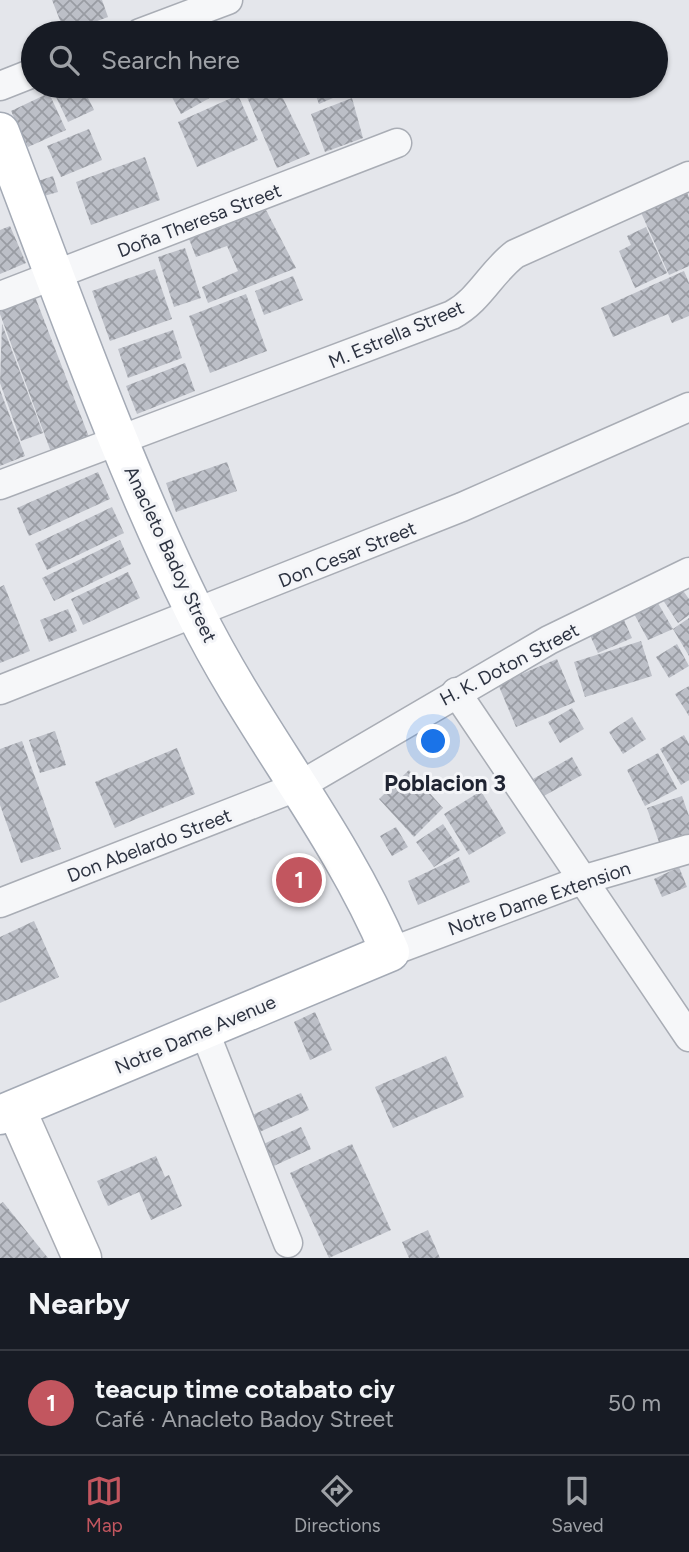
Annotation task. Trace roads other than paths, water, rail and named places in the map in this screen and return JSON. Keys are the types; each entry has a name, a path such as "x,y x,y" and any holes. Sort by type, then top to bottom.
{"main road":[{"name":"Anacleto Badoy Street","path":"0,132 120,442 196,615 359,884 390,952"},
{"name":"Notre Dame Avenue","path":"8,1112 390,952"},
{"path":"8,1112 82,1258"}],"street":[{"path":"172,21 228,0"},
{"path":"0,86 21,78"},
{"name":"Doña Theresa Street","path":"0,296 397,143"},
{"name":"M. Estrella Street","path":"0,485 452,315 478,296 502,264 515,254 689,176"},
{"name":"Don Cesar Street","path":"0,690 196,615 462,507 689,407"},
{"name":"H. K. Doton Street","path":"299,786 549,640 689,572"},
{"path":"456,692 689,1037"},
{"name":"Don Abelardo Street","path":"0,903 299,786"},
{"name":"Notre Dame Extension","path":"390,952 582,880 689,849"},
{"path":"204,1030 288,1243"}],"place":[{"name":"teacup time cotabato ciy","path":"299,880"}],"district":[{"name":"Poblacion 3","path":"445,783"}]}
